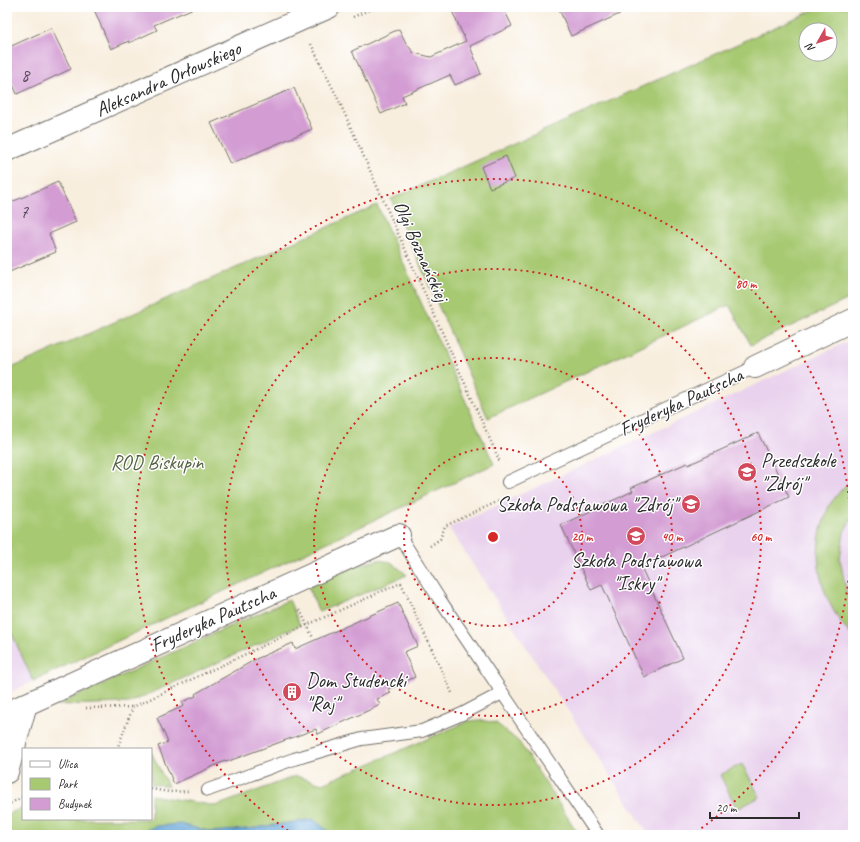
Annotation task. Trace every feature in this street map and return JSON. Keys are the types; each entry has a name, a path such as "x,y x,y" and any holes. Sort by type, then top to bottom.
{"street":[{"name":"Aleksandra Orłowskiego","path":"7,150 329,7"},
{"name":"Fryderyka Pautscha","path":"755,367 853,320"},
{"name":"Fryderyka Pautscha","path":"7,772 17,709 399,535"}],"lane":[{"name":"Fryderyka Pautscha","path":"508,482 755,367"},
{"path":"399,535 423,574 598,835"},
{"path":"208,790 294,759 362,739 422,731 462,714 502,693"}],"path":[{"name":"Olgi Boznańskiej","path":"308,37 345,115 462,375 508,482"},
{"path":"413,557 440,539 445,526 514,494 508,482"},
{"path":"117,748 133,707 307,625 423,574"},
{"path":"401,583 462,714"},
{"path":"302,613 314,638"},
{"path":"152,789 169,792 208,790"},
{"path":"7,805 22,798"}],"shaded area":[{"path":"853,339 853,835 649,835 449,528"},
{"path":"7,623 33,681 7,694"}],"green space":[{"path":"820,7 853,7 853,297 751,345 729,305 488,418 391,199"},
{"name":"ROD Biskupin","path":"377,205 494,464 33,681 7,623 7,370"},
{"path":"853,478 853,515 844,532 840,559 846,591 853,603 853,637 834,612 827,597 822,583 818,552 820,536 829,506"},
{"path":"378,560 391,562 407,575 319,612 308,587 355,566"},
{"path":"289,600 300,625 129,703 57,705 237,623"},
{"path":"480,720 496,723 519,742 579,835 7,835 7,815 22,808 22,820 152,820 152,795 216,806 296,776 322,784 469,721"},
{"path":"152,754 168,786 152,784"},
{"path":"742,764 760,797 737,809 720,775"}],"water":[{"path":"313,819 333,835 140,835 142,832 156,826 180,824 212,832 255,828"}],"building":[{"path":"93,7 196,7 154,25 157,30 129,43 129,41 111,49"},
{"path":"450,7 503,7 512,26 470,46 481,74 455,85 450,75 402,96 405,103 381,114 352,51 399,29 406,43 414,53 431,57 466,41"},
{"path":"558,7 635,7 571,36"},
{"path":"51,28 71,69 17,94 7,71 7,48"},
{"path":"294,88 312,129 230,164 211,123"},
{"path":"506,156 515,178 490,188 481,167"},
{"path":"58,182 76,222 49,234 56,252 7,273 7,204"},
{"path":"758,433 789,497 641,567 683,658 644,677 602,585 591,590 561,525 633,491 631,488 687,463 688,465"},
{"name":"Dom Studencki \"Raj\"","path":"398,603 418,646 404,652 415,677 388,689 391,693 377,699 380,705 318,734 316,729 226,762 225,761 174,784 158,746 168,742 157,718 184,706 182,702 196,696 195,694 256,659 293,643 295,649"}],"place":[{"name":"Przedszkole \"Zdrój\"","path":"747,472"},
{"name":"Szkoła Podstawowa \"Zdrój\"","path":"691,504"},
{"name":"Szkoła Podstawowa \"Iskry\"","path":"636,536"},
{"name":"Dom Studencki \"Raj\"","path":"292,692"}]}
